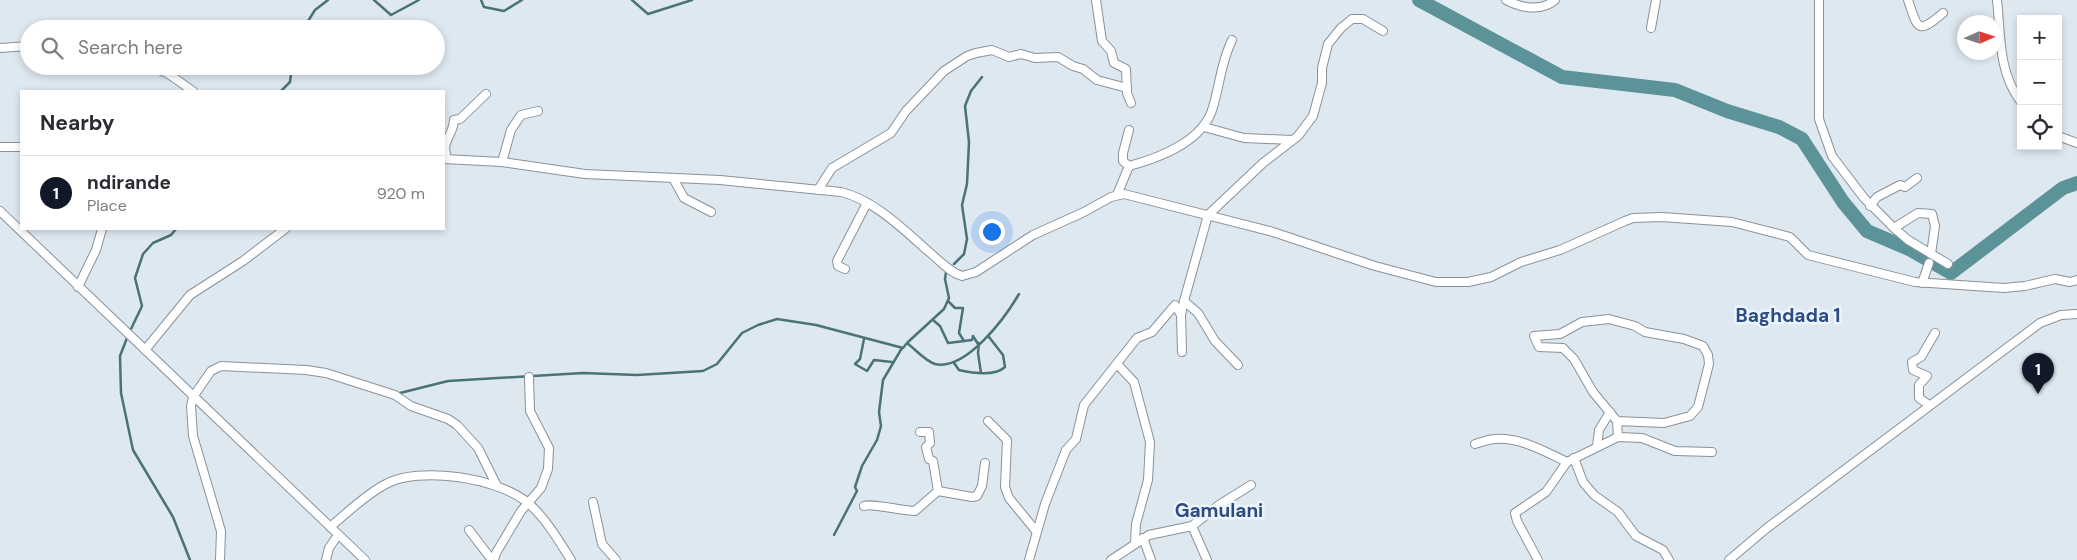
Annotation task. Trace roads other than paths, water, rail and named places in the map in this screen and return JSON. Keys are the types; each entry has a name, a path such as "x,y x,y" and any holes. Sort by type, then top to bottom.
{"street":[{"path":"1096,0 1102,41 1110,51 1114,63 1126,69 1130,103"},
{"path":"1506,0 1529,8 1545,7 1554,0"},
{"path":"1652,28 1656,0"},
{"path":"1819,0 1819,119 1832,156 1870,206 1894,228 1948,264"},
{"path":"1908,0 1917,24 1921,27 1926,27 1943,13"},
{"path":"1997,0 2004,71 2017,95"},
{"path":"1182,352 1181,315 1208,215 1263,163 1306,128 1313,116 1322,83 1322,68 1328,44 1341,28 1352,19 1358,18 1383,31"},
{"path":"1129,166 1157,159 1193,137 1204,127 1214,106 1220,69 1232,40"},
{"path":"0,48 20,47"},
{"path":"818,190 832,168 891,133 906,111 951,65 976,53 992,50 1009,57 1021,54 1034,58 1058,57 1073,66 1083,69 1097,80 1127,88"},
{"path":"170,75 192,90"},
{"path":"445,144 454,129 454,120 460,118 486,94"},
{"path":"502,162 511,130 521,115 538,111"},
{"path":"1204,127 1244,138 1292,140"},
{"path":"1129,130 1122,153 1123,161 1129,166"},
{"path":"2062,137 2077,143"},
{"path":"0,148 20,147"},
{"path":"445,158 502,162 585,174 674,178 850,194 867,203 892,221 940,262 962,276 976,272 1033,235 1117,195 1132,195 1273,232 1406,276 1444,282 1468,282 1499,274 1517,264 1560,250 1633,218 1662,217 1732,222 1785,235 1794,240 1804,253 1922,283 2002,287 2025,286 2055,279 2070,282 2077,280"},
{"path":"1117,195 1129,166"},
{"path":"674,178 684,198 711,212"},
{"path":"1870,206 1877,196 1900,185 1905,187 1917,178"},
{"path":"844,269 838,266 837,261 867,203"},
{"path":"0,211 366,560"},
{"path":"1894,228 1918,213 1932,214 1935,226 1931,254"},
{"path":"78,286 96,250 102,230"},
{"path":"145,350 190,294 244,261 284,230"},
{"path":"1922,283 1929,263"},
{"path":"1184,301 1198,313 1215,341 1238,365"},
{"path":"1029,560 1036,531 1066,450 1076,439 1084,404 1095,393 1112,367 1118,364 1137,338 1152,332 1174,305 1181,315"},
{"path":"1729,560 1767,528 2040,323 2061,315 2077,314"},
{"path":"1617,421 1664,423 1690,416 1701,398 1709,364 1705,349 1692,342 1649,333 1635,326 1609,319 1582,322 1560,334 1534,336 1538,347 1563,348 1574,359 1594,392 1617,421 1618,437"},
{"path":"1929,405 1919,398 1919,384 1927,376 1913,370 1912,362 1921,357 1935,333"},
{"path":"1118,364 1134,382 1150,442 1148,480 1136,524 1135,543"},
{"path":"220,560 221,531 193,436 191,406 193,397 211,371 221,366 306,370 326,374 395,395 411,406 448,419 467,434 478,448 497,486"},
{"path":"469,530 493,560 528,503 541,488 550,458 546,439 530,411 529,377"},
{"path":"1597,446 1599,430 1610,412"},
{"path":"988,421 1007,440 1005,486 1009,498 1036,531"},
{"path":"920,432 929,432 930,442 926,447 929,459 933,461 938,491"},
{"path":"1538,560 1517,521 1515,513 1546,492 1571,460 1618,437 1642,438 1675,451 1712,452"},
{"path":"1476,444 1494,439 1509,440 1571,460 1584,482 1594,494 1618,512 1636,536 1663,550 1669,560"},
{"path":"938,491 972,497 977,496 982,486 985,463"},
{"path":"330,527 373,493 397,479 439,474 497,486 515,494 528,503 571,560"},
{"path":"1111,560 1143,538 1157,532 1192,526 1219,505 1251,485"},
{"path":"864,506 870,504 889,509 915,511 938,491"},
{"path":"593,502 602,544 616,560"},
{"path":"1192,526 1208,560"},
{"path":"326,560 329,548 338,535"},
{"path":"1143,538 1151,560"}],"waterway":[{"path":"309,20 315,10 328,0"},
{"path":"374,0 391,15 419,0"},
{"path":"481,0 484,7 504,11 522,0"},
{"path":"632,0 648,14 692,0"},
{"path":"1419,0 1562,77 1675,90 1727,111 1779,127 1802,139 1843,202 1867,231 1909,249 1951,273 2063,188 2077,183"},
{"path":"282,90 290,82 291,75"},
{"path":"954,264 964,254 967,239 962,205 967,184 969,142 965,106 971,91 982,77"},
{"path":"131,329 142,306 135,278 143,254 153,243 171,235 175,230"},
{"path":"908,342 944,309 949,298 945,279 946,272"},
{"path":"396,394 448,381 583,373 637,375 703,371 717,364 742,333 777,319 816,325 903,348 907,343 931,362 947,364 972,351 983,341 1019,294"},
{"path":"948,301 955,308 963,308 959,333 964,341"},
{"path":"933,320 940,326 948,343 972,340 973,336 978,344"},
{"path":"954,363 959,370 976,373 995,372 1005,367 1003,355 989,337"},
{"path":"127,338 120,356 121,393 133,450 173,517 190,560"},
{"path":"864,339 860,359 855,364 867,371 874,360 892,362"},
{"path":"979,343 978,353 981,373"},
{"path":"834,535 857,491 855,487 862,466 877,440 881,426 879,412 883,380 902,348"}],"place":[{"name":"ndirande","path":"2038,394"}],"district":[{"name":"Baghdada 1","path":"1788,315"},
{"name":"Gamulani","path":"1219,510"}]}
